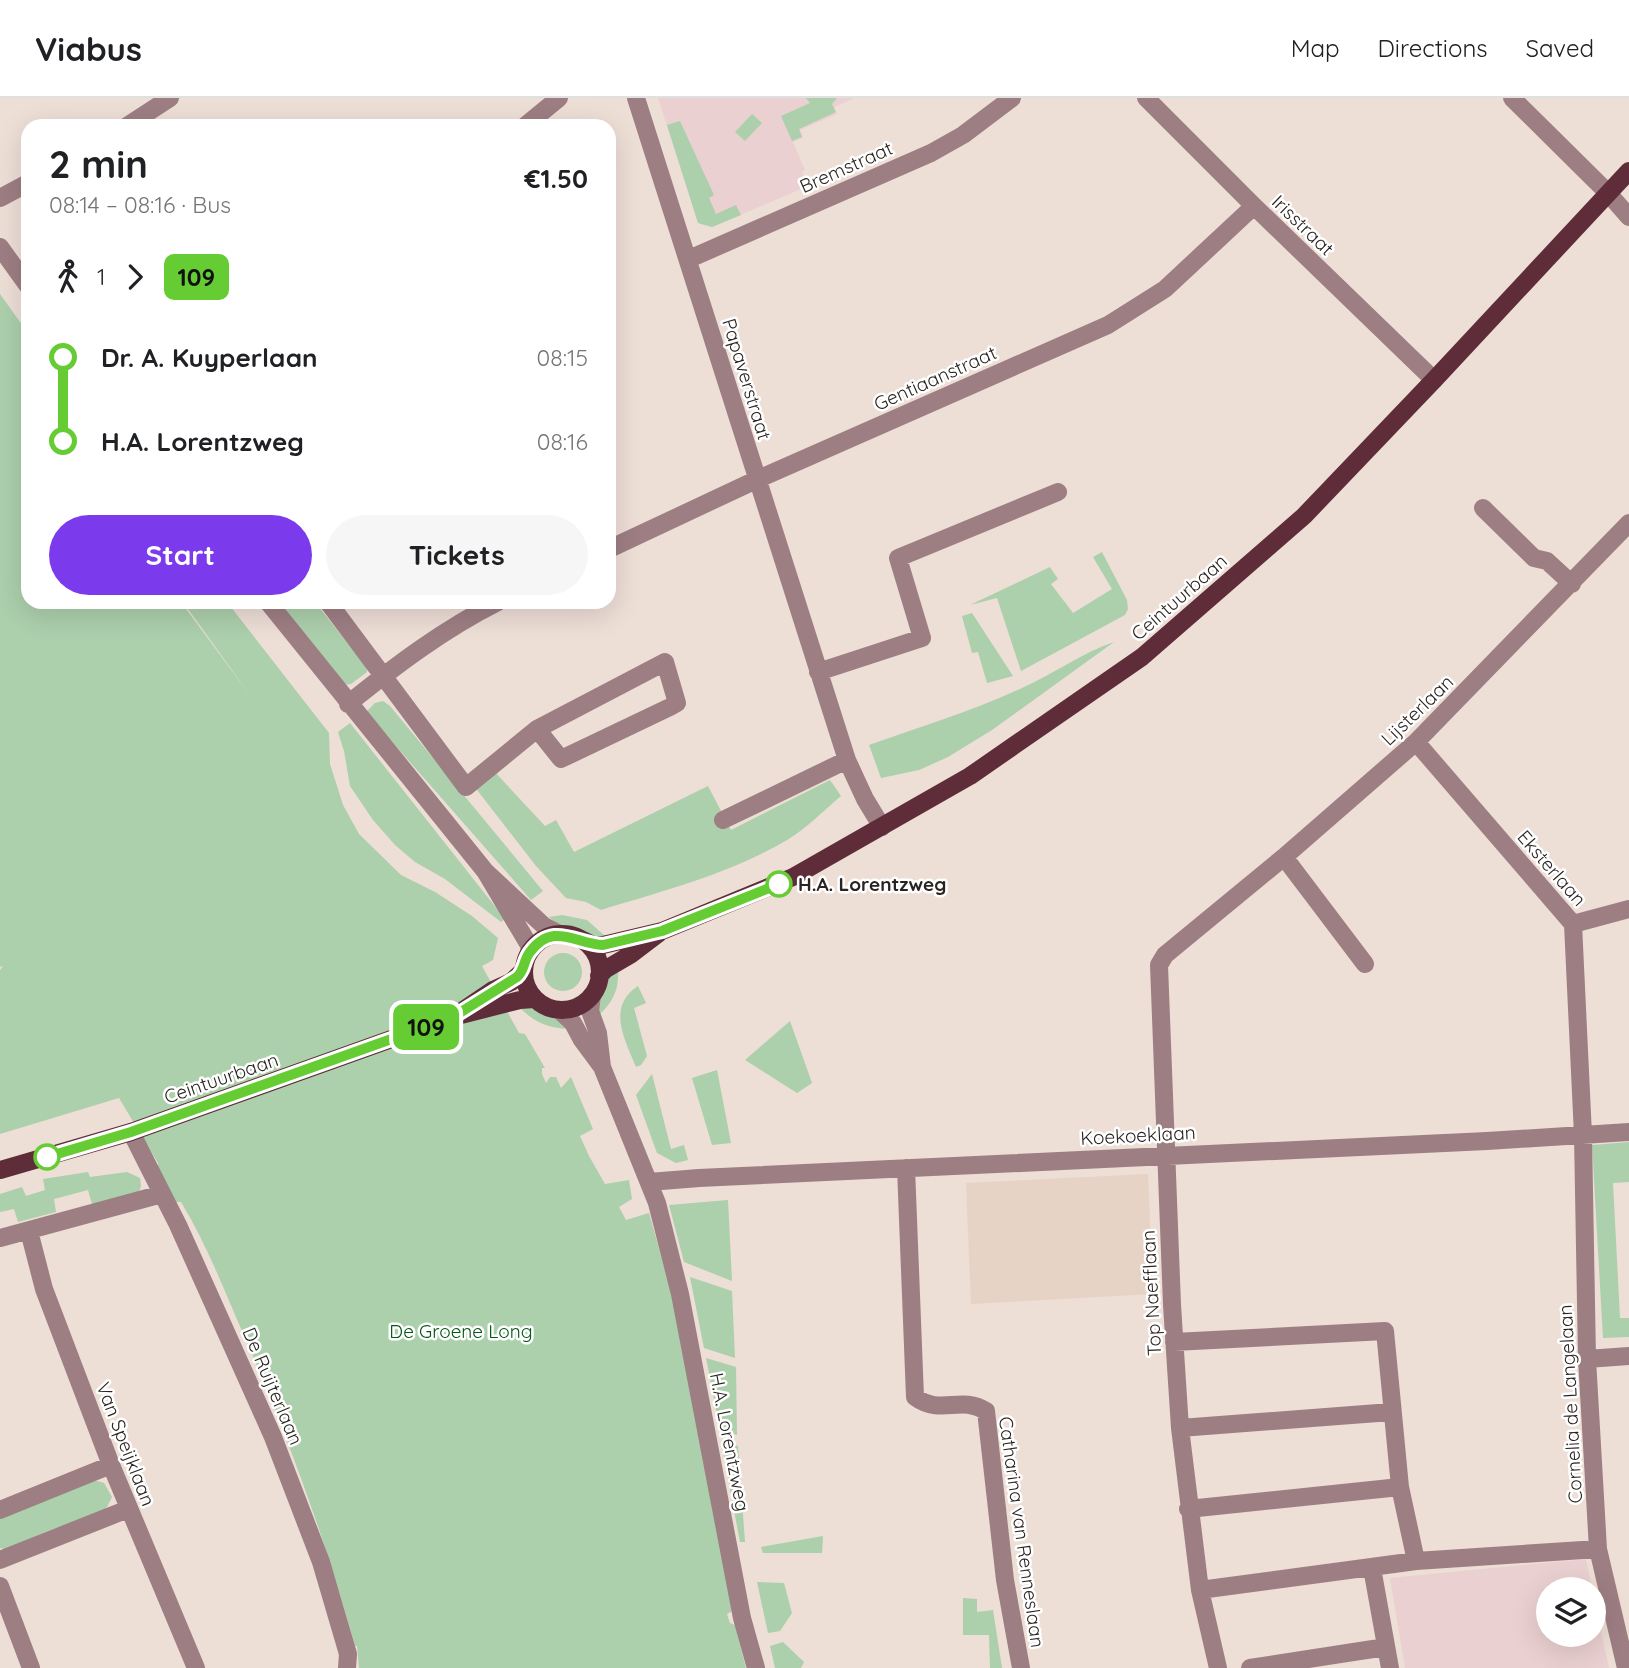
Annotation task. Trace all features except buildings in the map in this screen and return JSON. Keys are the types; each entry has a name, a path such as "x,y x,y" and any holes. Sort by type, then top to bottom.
{"main road":[{"name":"Ceintuurbaan","path":"583,940 593,945 603,945 662,931 793,877 970,776 1142,657 1304,516 1629,171"},
{"name":"Ceintuurbaan","path":"599,976 612,964 631,956 662,931"},
{"path":"561,935 583,940 596,956 599,976 592,995 583,1004 559,1010 546,1007 534,999 525,985 523,971 530,952 549,937 561,935"},
{"name":"Ceintuurbaan","path":"453,1017 493,990 511,982 523,971"},
{"name":"Ceintuurbaan","path":"0,1170 131,1132 453,1017 534,999"}],"street":[{"path":"138,119 170,98"},
{"path":"534,119 559,98"},
{"name":"Papaverstraat","path":"636,98 847,760 865,799 882,827"},
{"name":"Bremstraat","path":"689,260 930,153 963,135 1012,98"},
{"name":"Irisstraat","path":"1146,98 1434,380"},
{"path":"1512,98 1629,217"},
{"path":"0,198 21,187"},
{"name":"Gentiaanstraat","path":"616,546 756,480 1108,325 1165,289 1254,206"},
{"path":"0,247 21,276"},
{"path":"818,672 922,638 898,558 1058,492"},
{"path":"1483,508 1534,558 1548,561 1572,584"},
{"name":"Lijsterlaan","path":"1166,1154 1159,965 1165,955 1284,857 1416,742 1629,523"},
{"path":"273,609 485,871 551,932 561,935"},
{"path":"333,609 466,787 537,729 665,663 677,703 670,707 561,759 537,729"},
{"path":"348,704 384,675 484,609"},
{"name":"Eksterlaan","path":"1416,742 1573,924 1583,1135"},
{"path":"723,820 847,760"},
{"path":"1284,857 1366,964"},
{"path":"485,871 530,952"},
{"path":"1573,924 1629,909"},
{"name":"H.A. Lorentzweg","path":"592,995 590,1011 598,1033 602,1067"},
{"name":"H.A. Lorentzweg","path":"559,1010 573,1023 602,1067 657,1203 680,1294 742,1618 756,1668"},
{"name":"De Ruijterlaan","path":"131,1132 178,1225 273,1437 321,1562 348,1654 347,1668"},
{"name":"Koekoeklaan","path":"649,1182 1629,1132"},
{"name":"Cornelia de Langelaan","path":"1583,1135 1587,1359 1598,1549 1626,1668"},
{"name":"Top Naefflaan","path":"1166,1154 1174,1342 1188,1508 1200,1590 1218,1668"},
{"name":"Catharina van Renneslaan","path":"906,1168 915,1397 927,1406 975,1404 986,1411 1005,1580 1020,1668"},
{"path":"0,1238 162,1195"},
{"name":"Van Speijklaan","path":"29,1231 44,1289 111,1465 196,1668"},
{"path":"1174,1342 1385,1331 1399,1488 1416,1561"},
{"path":"1587,1359 1629,1356"},
{"path":"1180,1428 1391,1412"},
{"path":"0,1510 111,1465"},
{"path":"1188,1508 1399,1488"},
{"path":"0,1560 128,1508"},
{"path":"1200,1590 1416,1561 1598,1549"},
{"path":"1372,1568 1390,1668"},
{"path":"0,1586 31,1668"},
{"path":"1250,1668 1386,1647"}],"shaded area":[{"path":"658,98 855,98 834,107 837,114 800,130 803,137 793,142 805,170 802,172 808,186 712,227 698,223"},
{"path":"1148,1174 1153,1294 971,1304 966,1183"},
{"path":"1586,1559 1590,1577 1536,1577 1536,1647 1604,1647 1609,1668 1405,1668 1390,1578"}],"green space":[{"path":"806,98 837,98 832,104 836,112 799,129 802,137 792,141 781,116 810,103"},
{"path":"752,114 762,123 745,141 735,132"},
{"path":"680,121 714,195 709,198 716,214 736,205 741,215 712,227 698,223 667,125"},
{"name":"De Groene Long","path":"0,294 21,323 21,609 186,609 252,698 188,609 232,609 329,733 330,764 343,805 359,834 401,875 435,892 472,916 498,938 493,960 482,966 519,1033 525,1034 545,1068 542,1068 542,1074 546,1083 550,1077 556,1077 561,1088 571,1077 593,1129 580,1136 605,1184 629,1180 632,1199 619,1207 626,1220 649,1213 677,1312 732,1611 727,1614 730,1623 735,1625 746,1668 359,1668 357,1646 318,1526 259,1370 198,1233 181,1202 175,1202 158,1163 119,1098 0,1134 0,970 3,966 0,967"},
{"path":"1102,552 1127,600 1128,609 1125,615 1021,671 997,598 970,605 1050,567 1058,579 1051,584 1073,613 1112,589 1093,557"},
{"path":"284,609 321,609 367,668 367,672 351,684 343,685"},
{"path":"972,613 1013,676 987,683 978,652 972,653 962,616"},
{"path":"1114,642 992,730 948,757 919,770 881,778 869,745 1003,696"},
{"path":"383,701 390,706 543,891 531,900 366,712 375,703"},
{"path":"350,723 505,919 501,922 445,879 415,862 395,845 373,820 350,786 338,732"},
{"path":"493,770 545,826 556,820 574,852 708,786 731,830 830,780 841,796 801,831 743,863 696,881 601,910 586,902 566,898 536,866 474,786"},
{"path":"562,915 587,920 606,937 576,932 549,917"},
{"path":"563,953 576,959 582,972 576,985 563,991 550,985 544,972 550,959"},
{"path":"618,969 618,983 614,994 599,1015 602,989"},
{"path":"638,986 646,1003 634,1008 647,1056 641,1065 636,1067 623,1035 620,1014 628,994"},
{"path":"518,1006 545,1012 568,1029 540,1023"},
{"path":"790,1021 812,1083 797,1093 745,1060"},
{"path":"717,1070 731,1143 712,1145 692,1078"},
{"path":"652,1074 671,1149 684,1145 688,1160 676,1163 657,1153 636,1095"},
{"path":"1629,1142 1629,1182 1613,1183 1620,1318 1629,1318 1629,1337 1603,1338 1592,1145"},
{"path":"88,1172 90,1177 127,1172 140,1178 141,1186 137,1198 92,1204 88,1190 54,1199 56,1212 18,1222 14,1209 0,1212 0,1194 22,1187 26,1196 45,1190 43,1179"},
{"path":"728,1200 732,1281 684,1262 669,1205"},
{"path":"690,1277 732,1291 735,1358 704,1348"},
{"path":"706,1358 736,1367 737,1435 720,1429"},
{"path":"721,1441 738,1446 745,1542 740,1542"},
{"path":"91,1479 104,1483 112,1497 104,1513 44,1533 10,1550 0,1548 0,1513"},
{"path":"823,1536 822,1553 763,1553 761,1547"},
{"path":"757,1582 784,1583 792,1613 780,1631 768,1633"},
{"path":"963,1598 977,1599 977,1612 993,1610 1002,1668 990,1668 989,1635 963,1635"},
{"path":"783,1642 804,1662 801,1668 775,1668 770,1646"}],"bus line":[{"name":"109","path":"47,1157 131,1132 453,1017 493,990 511,982 523,971 530,952 549,937 572,936 593,945 603,945 662,931 779,884"}],"place":[{"name":"H.A. Lorentzweg","path":"779,884"}]}
